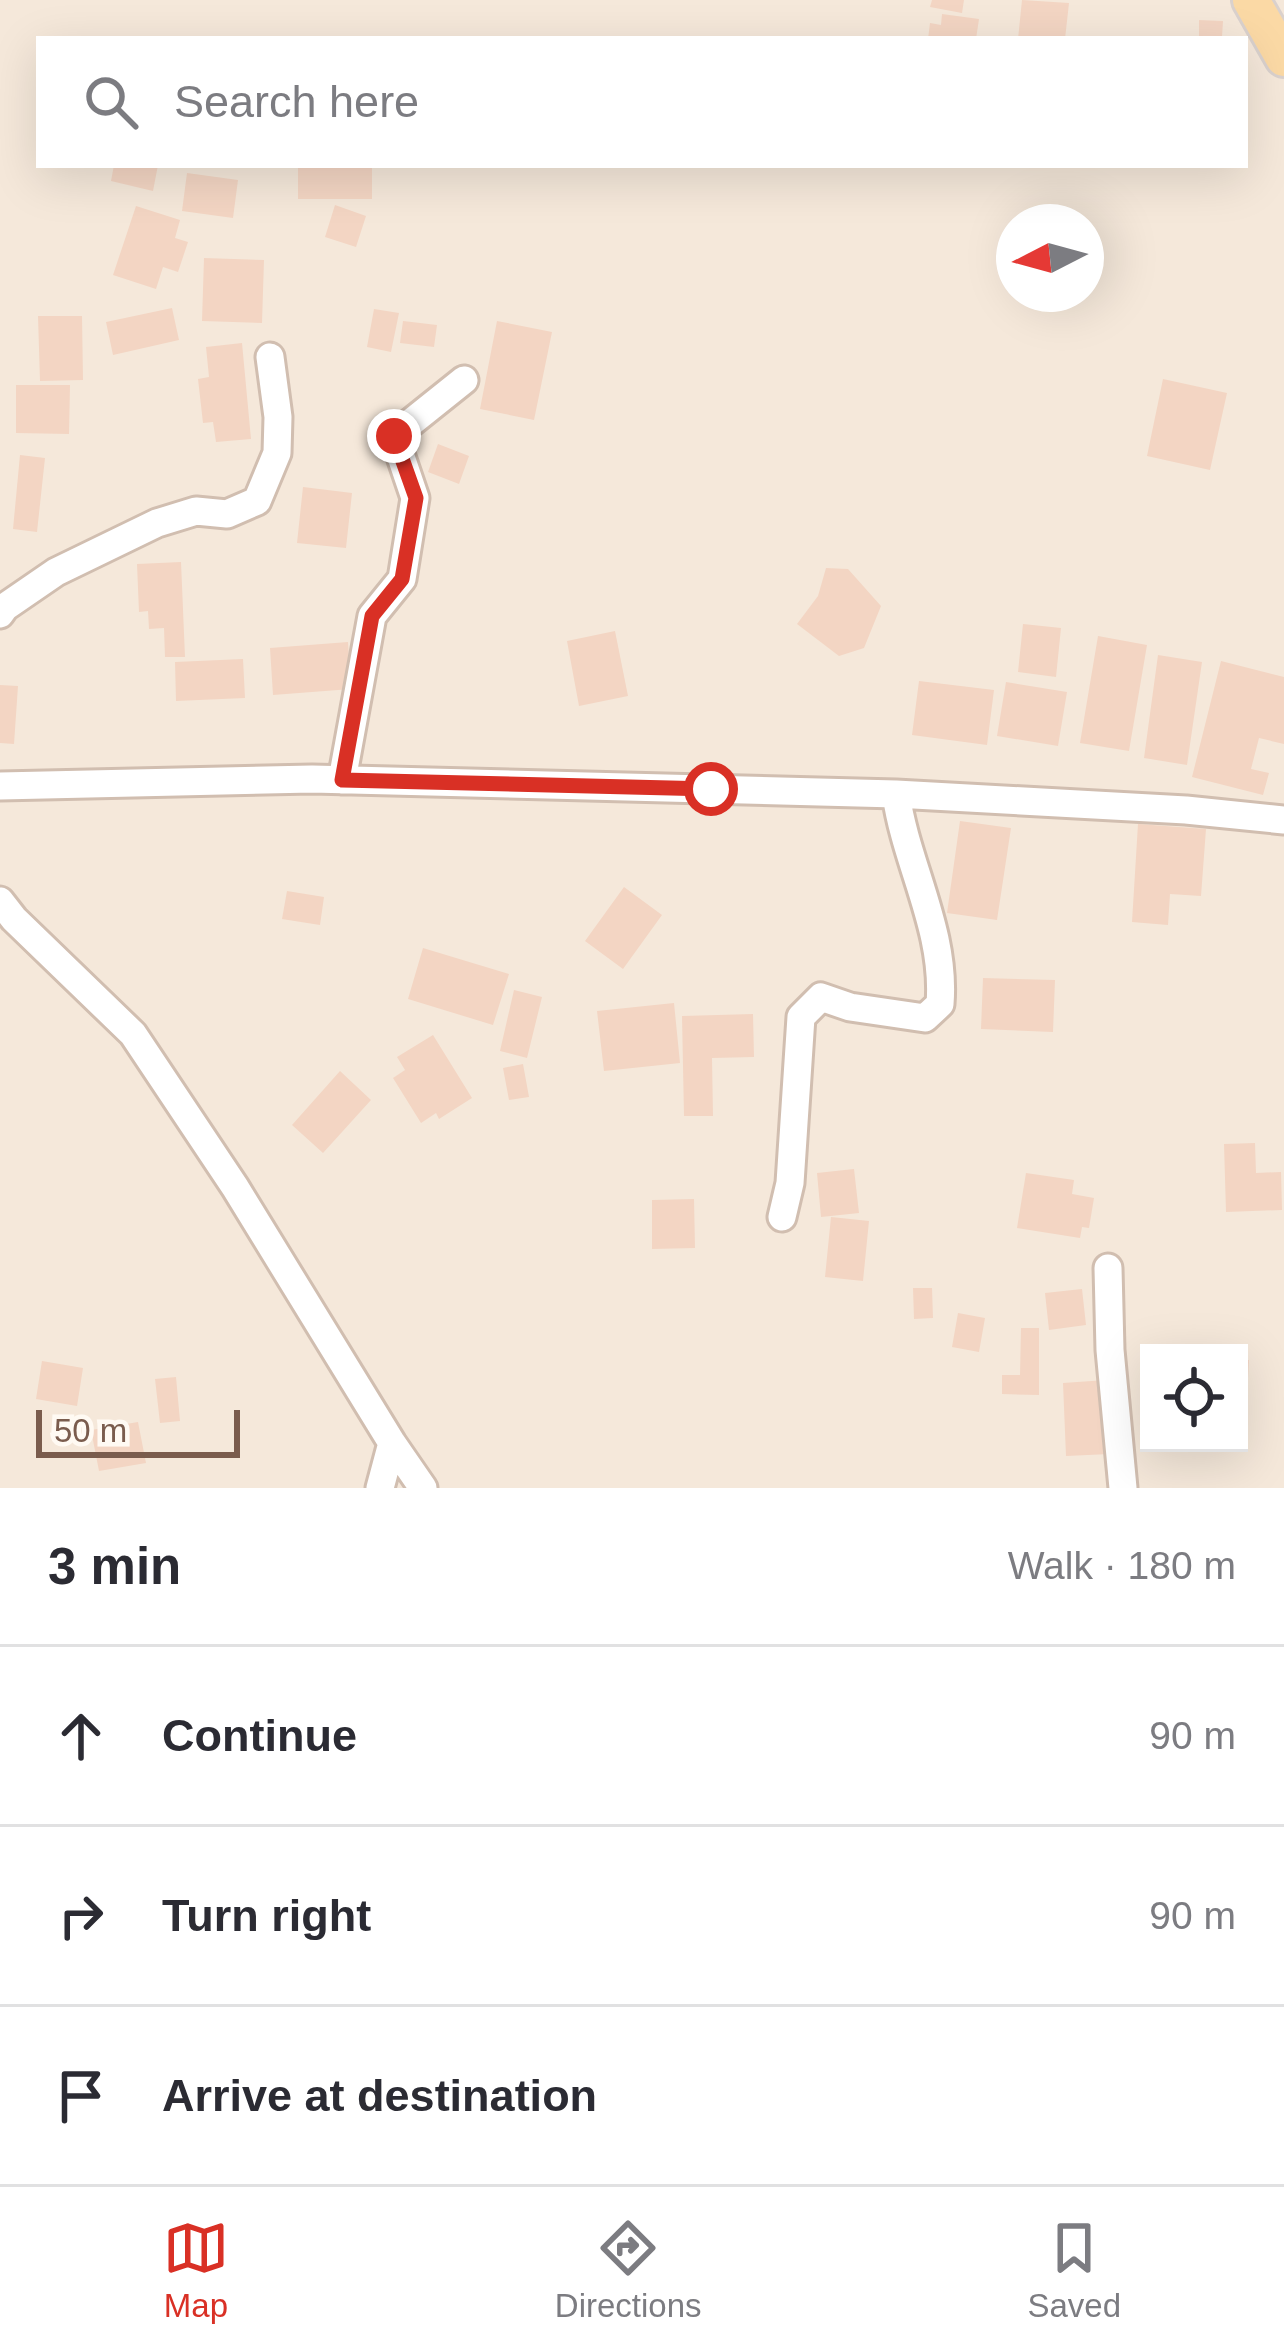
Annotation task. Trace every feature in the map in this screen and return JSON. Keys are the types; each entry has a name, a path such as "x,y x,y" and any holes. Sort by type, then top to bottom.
{"main road":[{"path":"1251,0 1284,58"}],"street":[{"path":"0,614 56,572 157,523 196,511 227,514 256,501 277,453 278,417 270,357"},
{"path":"342,780 372,616 402,579 416,498 394,436 464,380"},
{"path":"0,786 342,780 896,794 1284,820"},
{"path":"782,1217 790,1183 801,1017 821,997 850,1007 925,1018 940,1004 934,932 900,824 896,794"},
{"path":"0,901 14,920 134,1034 423,1488"},
{"path":"1108,1268 1123,1488"},
{"path":"380,1488 392,1443"}],"shaded area":[{"path":"0,0 1284,0 1284,1488 0,1488"}],"building":[{"path":"932,0 964,0 962,13 930,7"},
{"path":"1022,0 1069,3 1065,36 1018,36"},
{"path":"942,14 979,19 976,36 928,36 930,23 941,25"},
{"path":"1199,20 1223,21 1222,36 1199,36"},
{"path":"113,168 157,168 153,191 111,181"},
{"path":"298,168 372,168 372,199 298,199"},
{"path":"187,173 238,180 233,218 182,211"},
{"path":"335,205 366,216 356,247 325,237"},
{"path":"136,206 180,220 175,238 188,242 178,272 163,267 156,289 113,275"},
{"path":"204,258 264,260 262,323 202,321"},
{"path":"172,308 179,340 113,355 106,322"},
{"path":"374,309 399,313 391,352 367,347"},
{"path":"38,316 82,316 83,380 40,381"},
{"path":"403,321 437,325 434,347 400,343"},
{"path":"497,321 552,332 534,420 480,409"},
{"path":"242,343 251,439 216,442 213,422 203,423 198,379 209,377 206,347"},
{"path":"1163,379 1227,393 1210,470 1147,456"},
{"path":"16,385 70,385 69,434 16,433"},
{"path":"438,444 469,456 459,484 428,472"},
{"path":"20,455 45,458 37,532 13,529"},
{"path":"303,487 352,493 346,548 297,543"},
{"path":"181,562 185,657 165,657 164,628 149,629 148,611 139,612 137,564"},
{"path":"826,568 848,569 881,606 864,648 839,656 797,624 818,596"},
{"path":"1023,624 1061,628 1056,677 1018,672"},
{"path":"615,631 628,696 579,706 567,641"},
{"path":"1098,636 1147,645 1129,751 1080,743"},
{"path":"348,642 351,689 273,695 270,648"},
{"path":"1158,655 1202,662 1187,765 1144,758"},
{"path":"243,659 245,698 176,701 175,662"},
{"path":"1221,661 1284,677 1284,744 1259,738 1251,769 1269,773 1263,795 1192,777"},
{"path":"919,681 994,690 987,745 912,735"},
{"path":"1006,682 1067,692 1058,746 997,736"},
{"path":"0,685 18,686 14,744 0,743"},
{"path":"960,821 1011,828 997,920 947,913"},
{"path":"1138,824 1206,829 1201,896 1170,894 1168,925 1132,922"},
{"path":"624,887 662,915 623,969 585,941"},
{"path":"287,891 324,897 320,925 282,919"},
{"path":"423,948 509,974 493,1025 408,999"},
{"path":"983,978 1055,980 1053,1032 981,1029"},
{"path":"514,990 542,997 527,1058 500,1051"},
{"path":"674,1003 680,1063 604,1071 597,1011"},
{"path":"753,1014 754,1057 712,1058 713,1116 684,1116 682,1016"},
{"path":"433,1035 472,1098 439,1119 436,1113 421,1123 393,1078 405,1070 397,1057"},
{"path":"523,1064 529,1097 509,1100 503,1068"},
{"path":"340,1071 371,1100 323,1153 292,1125"},
{"path":"1255,1143 1256,1173 1281,1172 1282,1210 1226,1212 1224,1144"},
{"path":"854,1169 859,1213 821,1217 817,1173"},
{"path":"1026,1173 1074,1180 1072,1194 1094,1198 1089,1228 1082,1227 1080,1238 1017,1228"},
{"path":"694,1199 695,1248 652,1249 652,1200"},
{"path":"831,1217 869,1221 863,1281 825,1277"},
{"path":"913,1288 932,1288 933,1318 914,1319"},
{"path":"1082,1289 1086,1325 1049,1330 1045,1293"},
{"path":"958,1313 985,1318 979,1352 952,1347"},
{"path":"1021,1328 1039,1328 1039,1395 1002,1394 1002,1375 1020,1375"},
{"path":"42,1361 83,1368 77,1406 36,1399"},
{"path":"176,1377 180,1421 160,1423 155,1379"},
{"path":"1106,1380 1109,1454 1066,1456 1063,1383"},
{"path":"138,1422 146,1463 99,1471 91,1430"}],"route":[{"path":"394,436 416,498 402,579 372,616 342,780 711,789"}]}
